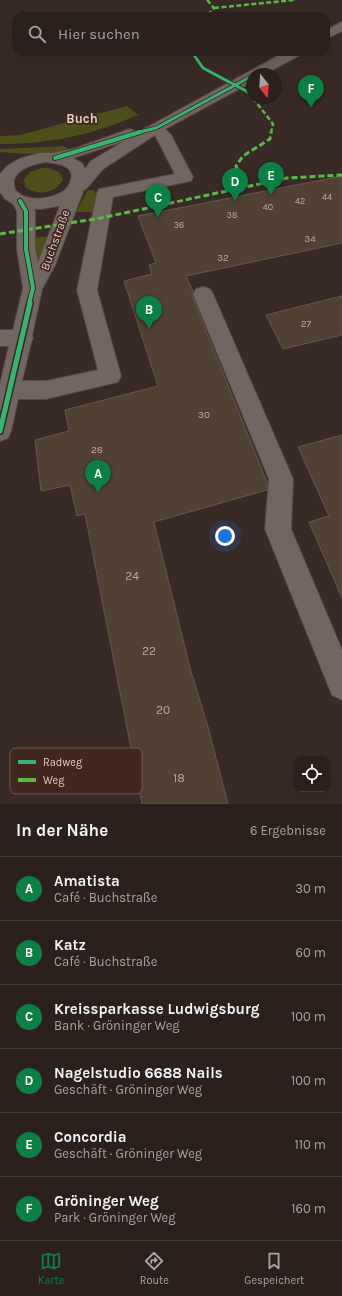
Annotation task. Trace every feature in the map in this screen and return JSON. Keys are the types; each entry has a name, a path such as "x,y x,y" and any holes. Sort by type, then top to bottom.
{"street":[{"path":"266,68 288,56"},
{"path":"34,159 23,162 15,168 9,174 3,188 20,201 31,204 56,202 77,188 97,165 156,128 246,79"},
{"path":"6,158 56,158 82,151 127,135 156,128"},
{"path":"10,390 46,390 110,376 87,290 93,254 105,193 185,177 163,135 156,128"},
{"path":"56,158 66,160 74,164 79,170 81,177 77,188"},
{"name":"Buchstraße","path":"33,288 46,268 59,225 77,188"},
{"name":"Buchstraße","path":"0,431 23,338 33,288 26,249 26,211 20,201"},
{"path":"203,294 281,479 278,529 342,685"},
{"path":"0,338 23,338"}],"shaded area":[{"path":"127,106 138,115 88,133 54,140 19,144 0,144 0,136 20,135"},
{"path":"64,146 71,151 25,154 0,152 0,149"},
{"path":"42,168 48,168 59,172 63,179 60,184 56,188 46,192 35,192 25,187 24,179 30,172"},
{"path":"88,190 93,190 96,193 93,212 76,212"},
{"path":"51,236 43,263 34,265 33,238"}],"building":[{"path":"342,176 342,243 186,276 193,291 192,295 204,326 267,482 267,490 154,522 190,668 208,727 228,804 142,804 140,794 142,794 142,748 131,748 85,514 77,516 70,485 41,491 35,440 69,431 65,410 158,386 124,281 152,274 149,265 156,263 138,216"},
{"path":"342,296 342,335 283,349 266,315"},
{"path":"342,435 342,598 309,522 329,516 298,447"}],"marked path":[{"path":"207,0 214,8 210,12"},
{"path":"214,8 294,0"},
{"path":"246,186 236,166 243,156 270,139 273,124 258,104"},
{"path":"0,234 101,218 287,178 342,175"}],"cycle path":[{"path":"195,56 203,68 246,91"},
{"path":"55,158 82,151 121,137 156,128 246,79"},
{"path":"0,431 33,288 26,249 26,211 20,201"}],"place":[{"name":"Gröninger Weg","path":"311,108"},
{"name":"Concordia","path":"271,195"},
{"name":"Nagelstudio 6688 Nails","path":"235,201"},
{"name":"Kreissparkasse Ludwigsburg","path":"158,217"},
{"name":"Katz","path":"149,329"},
{"name":"Amatista","path":"98,493"}],"district":[{"name":"Buch","path":"82,118"}]}
